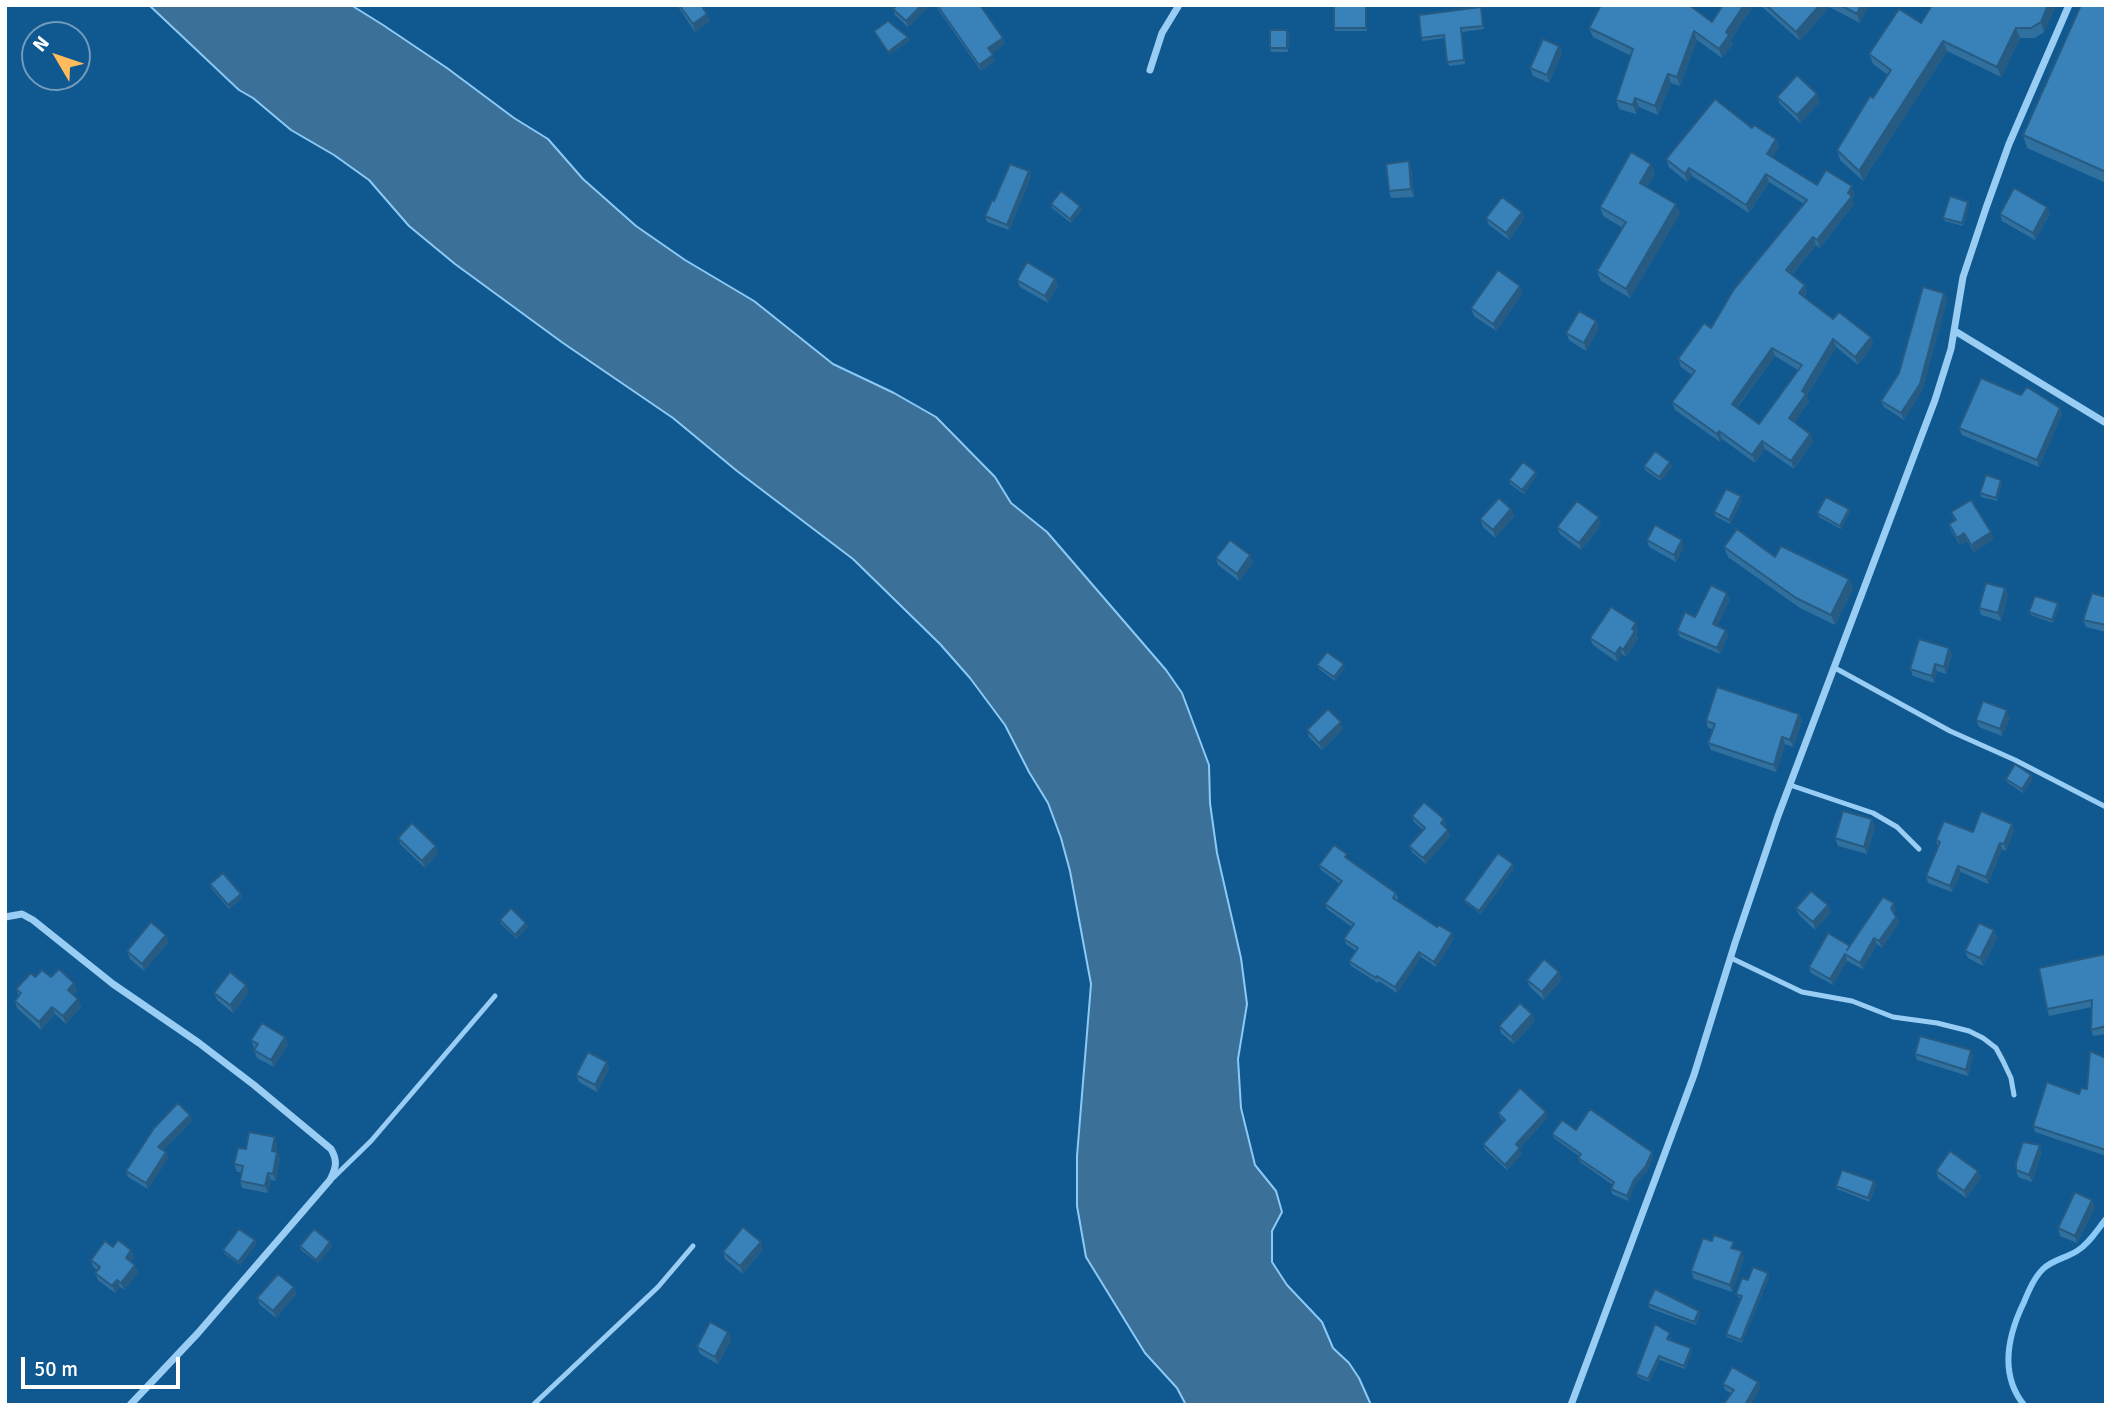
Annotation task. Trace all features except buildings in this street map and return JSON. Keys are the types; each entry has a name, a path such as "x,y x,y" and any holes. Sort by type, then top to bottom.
{"street":[{"path":"1150,70 1162,33 1179,5"},
{"path":"1571,1405 1694,1075 1790,785 1935,400 1955,331 1963,277 1986,208 2009,144 2069,5"},
{"path":"1955,331 2106,423"},
{"path":"5,918 22,914 33,919 113,984 199,1043 254,1085 331,1149 336,1157 336,1169 330,1180 198,1333 130,1405"}],"lane":[{"path":"1835,668 1950,731 2015,760 2106,807"},
{"path":"1790,785 1879,816 1897,827 1919,849"},
{"path":"1731,958 1802,992 1852,1002 1893,1017 1969,1031 1996,1048 2011,1078 2014,1095"},
{"path":"330,1180 371,1141 495,996"},
{"path":"533,1405 658,1287 693,1246"}],"water":[{"path":"149,5 351,5 548,139 583,179 636,226 685,260 754,301 833,364 894,393 936,417 995,477 1011,503 1047,532 1166,670 1182,693 1209,765 1210,803 1217,853 1241,958 1247,1004 1238,1059 1241,1108 1255,1165 1276,1191 1282,1212 1272,1231 1272,1262 1287,1285 1322,1322 1333,1348 1349,1363 1359,1378 1371,1405 1186,1405 1177,1388 1145,1353 1086,1257 1077,1206 1077,1156 1091,984 1070,871 1048,803 1005,725 970,678 940,644 853,559 737,471 673,418 563,343 455,264 409,226 369,180 334,155 291,130 253,98 239,90"}],"waterway":[{"path":"2024,1405 2016,1393 2009,1367 2010,1341 2018,1315 2034,1280 2043,1269 2081,1248 2106,1219"}]}
